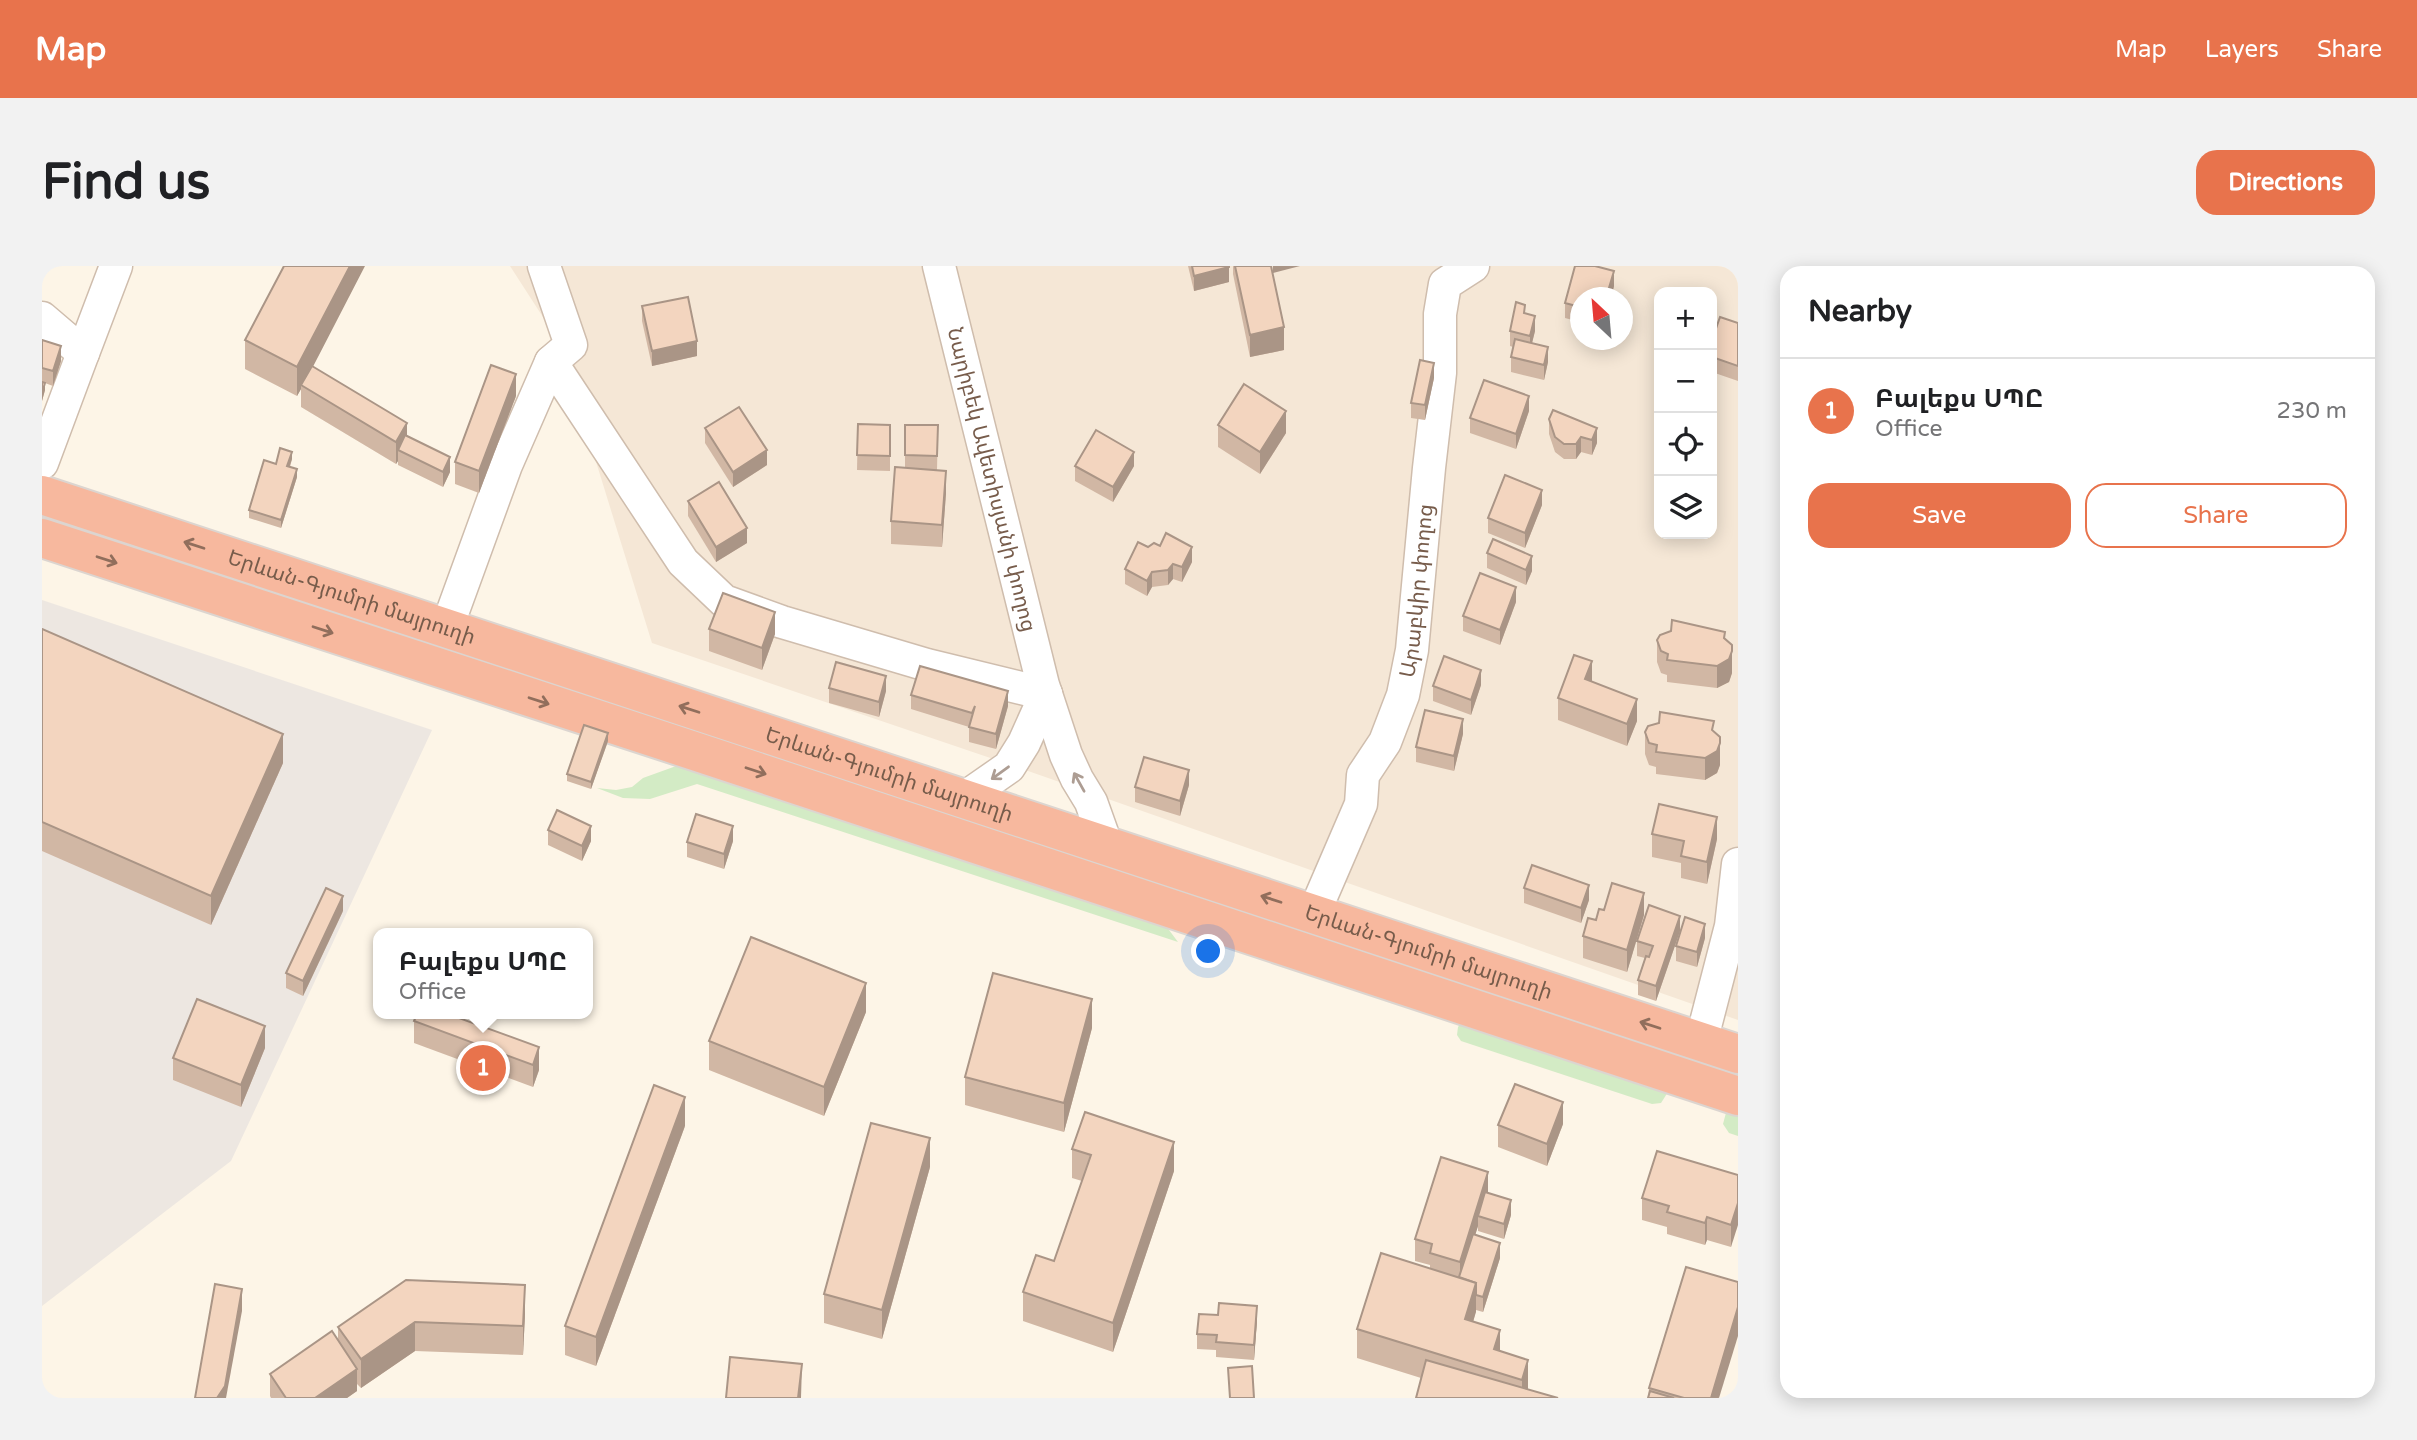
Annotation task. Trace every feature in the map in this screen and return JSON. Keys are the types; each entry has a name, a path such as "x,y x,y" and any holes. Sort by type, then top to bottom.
{"highway":[{"name":"Երևան-Գյումրի մայրուղի","path":"42,495 1738,1054"},
{"name":"Երևան-Գյումրի մայրուղի","path":"42,538 1738,1096"}],"street":[{"path":"42,463 116,266"},
{"path":"446,630 506,465 551,362 571,345 544,266"},
{"name":"Նարիբեկ Ավետիսյանի փողոց","path":"939,266 1046,694 1066,755 1091,802 1106,844"},
{"name":"Արաբկիր փողոց","path":"1314,914 1361,804 1363,775 1385,742 1403,695 1412,650 1440,373 1441,304 1445,284 1473,266"},
{"path":"42,318 83,353"},
{"path":"551,362 683,562 724,601 782,622 927,665 1046,694 1024,743 1009,767 963,799"},
{"path":"1701,1042 1731,926 1738,864"}],"shaded area":[{"path":"510,266 1738,266 1738,1020 1014,766 652,643 559,342"},
{"path":"42,600 432,730 231,1161 42,1306"}],"green space":[{"path":"690,761 1166,926 1178,942 697,784 650,799 623,798 597,788 616,790 632,787 643,778"},
{"path":"1463,1021 1668,1092 1661,1103 1652,1104 1461,1041 1457,1035 1458,1027"},
{"path":"1738,1105 1738,1136 1729,1133 1723,1124 1727,1109"}],"building":[{"path":"284,266 350,266 297,367 245,340"},
{"path":"1192,266 1229,266 1229,267 1194,276"},
{"path":"1235,266 1271,266 1284,327 1250,335"},
{"path":"1575,266 1595,266 1614,271 1609,287 1570,287 1570,304 1565,303"},
{"path":"688,297 697,341 652,351 642,306"},
{"path":"1516,302 1525,305 1524,313 1535,316 1530,336 1510,331"},
{"path":"1720,317 1738,323 1738,366 1717,359 1717,326"},
{"path":"1515,339 1548,347 1544,365 1511,357"},
{"path":"42,340 61,346 53,371 42,368"},
{"path":"1420,360 1434,363 1425,405 1411,403"},
{"path":"491,365 516,374 479,471 455,462"},
{"path":"312,366 407,423 396,442 301,385"},
{"path":"1484,380 1529,396 1516,434 1470,418"},
{"path":"1244,384 1286,411 1260,452 1218,425"},
{"path":"739,407 767,450 733,472 705,428"},
{"path":"1553,410 1597,428 1592,440 1581,437 1576,444 1564,444 1555,437 1549,419"},
{"path":"858,424 890,425 890,456 857,455"},
{"path":"905,425 938,425 937,456 905,455"},
{"path":"1096,430 1134,452 1113,487 1075,466"},
{"path":"405,435 450,457 443,472 398,450"},
{"path":"280,448 292,452 287,466 297,469 281,520 249,510 264,460 276,464"},
{"path":"895,467 946,471 942,525 891,521"},
{"path":"1505,475 1542,490 1525,533 1488,518"},
{"path":"719,482 747,528 716,547 688,501"},
{"path":"1166,533 1192,547 1182,567 1173,564 1168,570 1152,572 1147,581 1125,569 1138,542 1148,547 1154,543 1160,546"},
{"path":"1493,539 1532,556 1526,570 1487,553"},
{"path":"1480,573 1516,587 1500,630 1463,616"},
{"path":"723,593 775,612 762,648 709,629"},
{"path":"1672,620 1725,632 1724,638 1732,645 1729,659 1717,666 1667,660 1668,654 1661,651 1657,640 1660,635 1671,631"},
{"path":"42,629 283,734 211,896 42,822"},
{"path":"1574,655 1592,661 1585,679 1637,699 1627,724 1558,698"},
{"path":"1444,656 1481,670 1471,700 1433,686"},
{"path":"836,662 886,676 879,702 829,688"},
{"path":"920,666 1008,691 996,734 969,727 975,706 972,713 911,695"},
{"path":"1425,710 1463,719 1454,756 1416,747"},
{"path":"1660,712 1714,721 1712,730 1720,737 1717,751 1705,758 1656,752 1657,745 1649,743 1645,732 1648,726 1659,723"},
{"path":"584,725 608,733 591,782 567,774"},
{"path":"1144,757 1189,770 1180,801 1135,787"},
{"path":"1659,804 1717,817 1707,862 1681,856 1684,841 1652,834"},
{"path":"557,810 591,826 582,846 548,830"},
{"path":"696,814 733,826 724,854 687,842"},
{"path":"1532,865 1589,885 1581,908 1524,888"},
{"path":"1612,883 1644,893 1627,950 1583,936 1588,918 1596,920 1599,909 1604,910"},
{"path":"326,888 343,896 303,981 286,973"},
{"path":"1649,905 1680,916 1656,986 1638,980 1646,956 1649,957 1653,946 1637,941"},
{"path":"1685,917 1705,924 1697,952 1676,946"},
{"path":"751,937 866,983 824,1087 709,1041"},
{"path":"993,973 1092,999 1064,1103 965,1077"},
{"path":"197,999 265,1026 241,1085 173,1058"},
{"path":"462,1019 539,1047 533,1065 414,1021"},
{"path":"1515,1084 1563,1102 1547,1144 1498,1125"},
{"path":"654,1085 685,1097 596,1337 565,1326"},
{"path":"1085,1112 1174,1142 1113,1323 1023,1292 1036,1255 1054,1261 1091,1155 1072,1149"},
{"path":"871,1123 930,1138 882,1310 824,1294"},
{"path":"1657,1151 1738,1175 1738,1203 1731,1225 1707,1217 1705,1223 1667,1212 1669,1206 1642,1198"},
{"path":"1441,1157 1488,1172 1460,1262 1430,1253 1432,1244 1415,1239"},
{"path":"1485,1192 1511,1200 1504,1224 1478,1216"},
{"path":"1473,1234 1500,1243 1483,1297 1476,1295 1476,1283 1459,1277"},
{"path":"1381,1253 1476,1283 1465,1319 1500,1330 1494,1349 1528,1360 1522,1380 1357,1329"},
{"path":"1686,1267 1738,1282 1738,1307 1711,1398 1684,1398 1649,1388"},
{"path":"406,1280 525,1285 523,1326 415,1322 361,1359 338,1327"},
{"path":"215,1284 242,1289 225,1386 217,1398 195,1398"},
{"path":"1219,1303 1257,1306 1254,1345 1216,1342 1217,1335 1197,1334 1199,1314 1218,1315"},
{"path":"332,1331 357,1369 315,1398 286,1398 270,1374"},
{"path":"730,1357 802,1364 798,1398 726,1398"},
{"path":"1426,1360 1558,1398 1416,1398"},
{"path":"1252,1366 1254,1398 1230,1398 1228,1368"},
{"path":"1650,1391 1674,1398 1648,1398"}],"place":[{"name":"Բալեքս ՍՊԸ","path":"483,1068"}]}
